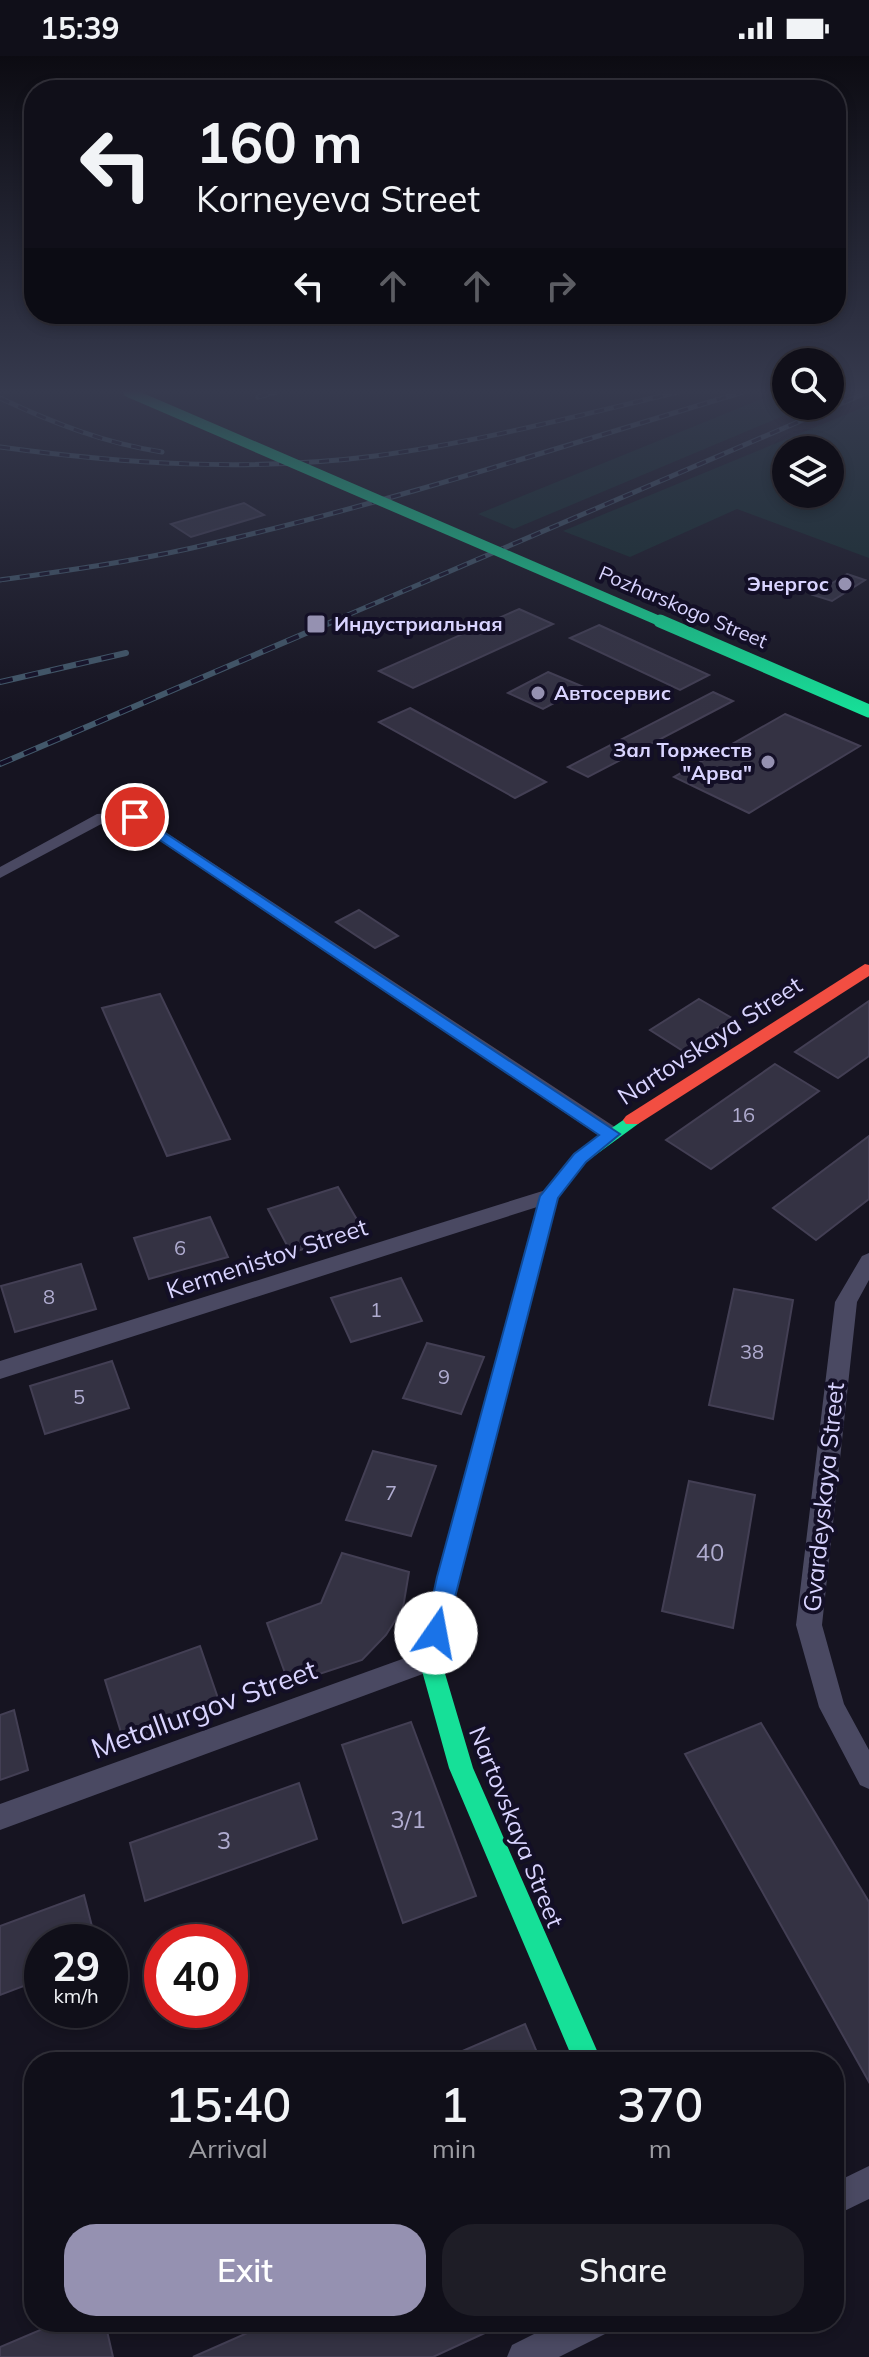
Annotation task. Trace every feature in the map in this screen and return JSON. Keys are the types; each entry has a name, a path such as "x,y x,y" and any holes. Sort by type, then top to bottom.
{"main road":[{"name":"Pozharskogo Street","path":"377,499 869,711"},
{"name":"Pozharskogo Street","path":"403,499 869,698"},
{"name":"Nartovskaya Street","path":"584,2052 461,1768 430,1660 448,1577 549,1196 580,1158 611,1134 865,969 869,971"}],"street":[{"path":"0,873 102,817 135,817 611,1134"},
{"name":"Kermenistov Street","path":"0,1370 549,1196"},
{"name":"Gvardeyskaya Street","path":"869,1261 846,1302 809,1625 832,1707 869,1776"},
{"name":"Metallurgov Street","path":"0,1817 430,1660"},
{"path":"844,2195 869,2182"},
{"path":"524,2357 573,2332"}],"green space":[{"path":"514,499 585,499 514,529 478,514"},
{"path":"640,499 772,499 772,508 844,508 844,499 869,499 869,558 737,509 630,557 563,531"}],"building":[{"path":"244,503 264,515 191,537 171,524"},
{"name":"Энергос","path":"847,574 865,580 832,601 813,595"},
{"path":"519,609 553,624 413,688 379,671"},
{"path":"599,625 709,675 680,690 570,638"},
{"path":"548,672 584,687 543,709 508,693"},
{"path":"713,692 733,701 588,777 568,767"},
{"path":"410,708 546,782 515,798 379,722"},
{"name":"Зал Торжеств \"Арва\"","path":"785,714 860,746 749,813 674,777"},
{"path":"359,910 398,936 375,948 336,922"},
{"path":"160,994 230,1139 167,1156 102,1008"},
{"path":"699,999 732,1018 683,1051 650,1030"},
{"path":"869,1001 869,1056 838,1078 795,1052"},
{"path":"775,1064 819,1091 711,1169 666,1140"},
{"path":"869,1136 869,1199 816,1240 773,1208"},
{"path":"338,1187 363,1230 291,1253 268,1209"},
{"path":"210,1217 228,1257 149,1279 134,1238"},
{"path":"81,1264 96,1309 15,1332 1,1286"},
{"path":"401,1278 422,1321 351,1342 331,1298"},
{"path":"734,1289 793,1300 773,1419 709,1405"},
{"path":"427,1343 484,1357 461,1414 403,1398"},
{"path":"112,1361 129,1408 45,1434 30,1386"},
{"path":"373,1451 436,1466 411,1536 346,1520"},
{"path":"689,1481 755,1495 733,1628 662,1611"},
{"path":"342,1553 409,1572 403,1608 386,1635 362,1660 289,1684 267,1623 321,1603"},
{"path":"200,1646 221,1707 124,1742 105,1680"},
{"path":"14,1710 28,1770 0,1780 0,1715"},
{"path":"411,1722 476,1896 403,1923 342,1745"},
{"path":"761,1723 869,1902 869,2082 685,1754"},
{"path":"299,1783 317,1839 145,1901 130,1843"},
{"path":"84,1895 91,1924 24,1924 24,1986 0,1995 0,1926"},
{"path":"525,2024 537,2052 460,2052"},
{"path":"35,2332 107,2332 113,2357 0,2357 0,2347"},
{"path":"249,2332 487,2332 433,2357 193,2357"}],"railway":[{"path":"0,580 192,548 383,499"},
{"path":"329,623 617,499"},
{"path":"0,764 334,621"},
{"path":"0,682 126,653"}],"traffic: fast":[{"path":"377,499 869,711"},
{"path":"584,2052 461,1768 430,1660 448,1577 549,1196 580,1158 632,1120"}],"traffic: jam":[{"path":"632,1120 865,969 869,971"}],"place":[{"name":"Энергос","path":"845,584"},
{"name":"Индустриальная","path":"316,624"},
{"name":"Автосервис","path":"538,693"},
{"name":"Зал Торжеств \"Арва\"","path":"768,762"}],"route":[{"path":"135,817 611,1134 580,1158 549,1196 448,1577 436,1633"}]}
